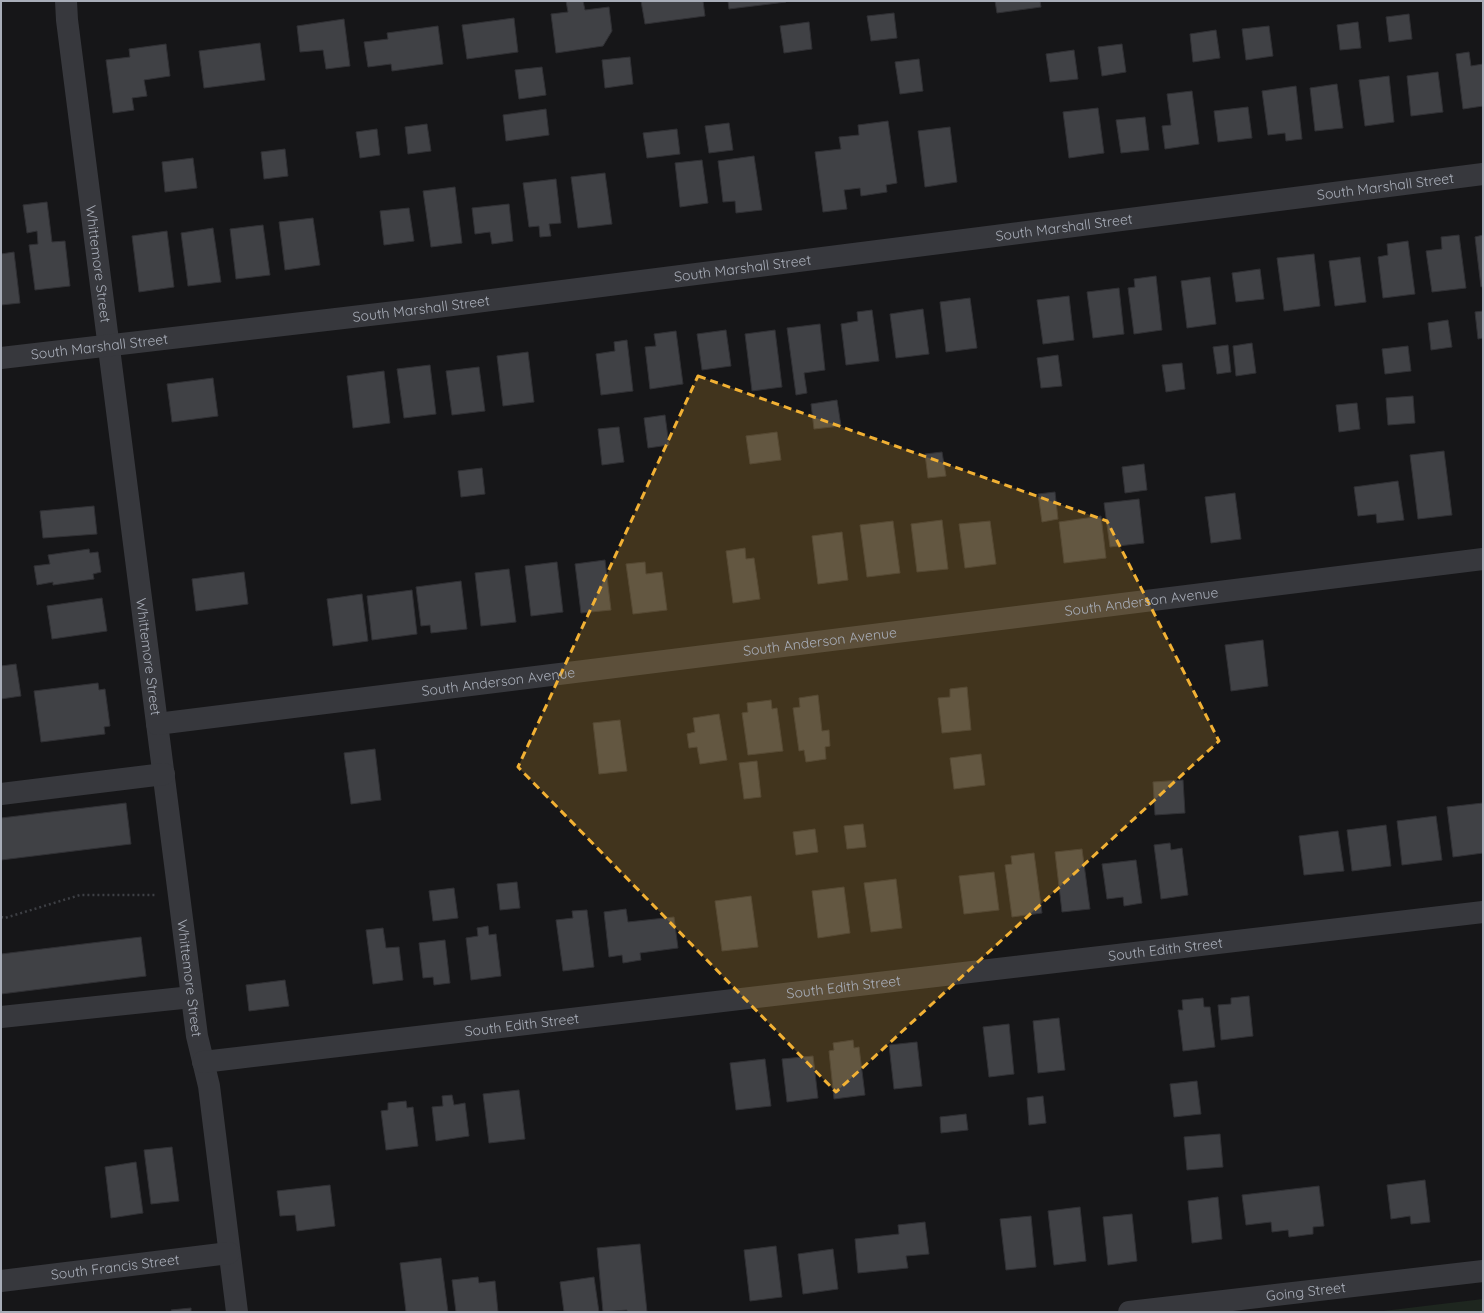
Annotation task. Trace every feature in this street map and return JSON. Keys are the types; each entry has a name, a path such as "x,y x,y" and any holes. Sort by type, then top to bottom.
{"street":[{"name":"Whittemore Street","path":"66,1 67,20 197,1036 208,1086 237,1312"},
{"name":"South Marshall Street","path":"1,358 109,344 421,309 1483,174"},
{"name":"South Anderson Avenue","path":"157,724 1483,559"},
{"path":"1,794 164,774"},
{"name":"South Edith Street","path":"203,1062 1483,912"},
{"path":"1,1017 192,997"},
{"name":"South Francis Street","path":"1,1281 230,1254"},
{"name":"Going Street","path":"1129,1312 1483,1271"}],"path":[{"path":"1,917 5,918 80,895 158,894"}],"highlighted area":[{"path":"698,376 1107,521 1219,741 836,1092 518,767"}],"shaded area":[{"path":"1483,1299 1483,1312 1375,1312"}],"building":[{"path":"566,1 583,1 585,10 609,7 612,31 603,46 556,53 551,14 568,12"},
{"path":"641,1 703,1 705,16 645,24"},
{"path":"728,1 786,1 786,2 729,9"},
{"path":"995,1 1040,1 1041,7 997,13"},
{"path":"894,13 897,38 871,41 867,16"},
{"path":"1409,14 1412,39 1389,42 1386,17"},
{"path":"514,18 518,52 467,59 462,25"},
{"path":"344,19 350,66 326,69 323,50 300,52 297,26"},
{"path":"809,22 812,49 784,53 780,26"},
{"path":"1358,22 1361,48 1340,50 1337,25"},
{"path":"438,26 443,64 392,71 391,64 368,67 364,42 388,39 387,33"},
{"path":"1269,26 1273,56 1246,60 1242,29"},
{"path":"1216,30 1220,58 1193,62 1190,34"},
{"path":"260,43 265,80 204,88 199,51"},
{"path":"166,44 170,76 144,80 147,96 132,98 134,110 113,113 106,60 130,57 129,49"},
{"path":"1122,44 1126,72 1102,76 1098,47"},
{"path":"1074,50 1078,79 1050,82 1046,54"},
{"path":"1469,52 1471,66 1483,64 1483,106 1463,109 1456,54"},
{"path":"630,57 633,84 605,88 602,60"},
{"path":"919,59 923,91 900,94 895,62"},
{"path":"542,67 546,95 519,99 515,70"},
{"path":"1438,72 1443,112 1411,116 1407,76"},
{"path":"1389,76 1394,122 1365,126 1359,80"},
{"path":"1337,84 1343,128 1315,131 1310,88"},
{"path":"1296,86 1302,139 1286,141 1285,133 1268,135 1262,91"},
{"path":"1192,91 1199,144 1165,149 1162,126 1171,125 1167,94"},
{"path":"1248,107 1252,138 1218,142 1214,111"},
{"path":"1098,108 1104,153 1069,158 1063,112"},
{"path":"546,109 549,135 506,141 503,115"},
{"path":"1145,117 1149,150 1121,153 1116,120"},
{"path":"888,121 897,183 886,185 887,192 861,196 860,188 844,190 847,209 823,212 815,152 841,149 839,137 859,135 858,125"},
{"path":"729,123 733,150 709,153 705,126"},
{"path":"427,124 431,151 408,154 405,127"},
{"path":"950,127 957,182 925,187 918,131"},
{"path":"377,129 380,155 360,158 356,132"},
{"path":"677,129 680,154 647,158 643,133"},
{"path":"285,149 288,176 264,179 261,152"},
{"path":"754,156 762,210 736,213 735,201 723,202 718,161"},
{"path":"193,158 197,188 165,192 162,162"},
{"path":"702,160 708,203 680,207 675,163"},
{"path":"605,173 612,224 578,228 571,177"},
{"path":"556,179 561,223 549,224 551,236 540,237 539,226 529,227 523,183"},
{"path":"455,187 462,243 431,247 423,191"},
{"path":"47,202 52,242 65,241 70,286 35,290 29,245 38,244 37,231 27,233 23,205"},
{"path":"509,204 513,241 492,244 490,232 475,234 472,208"},
{"path":"409,208 414,241 384,245 380,211"},
{"path":"313,218 320,265 285,270 279,222"},
{"path":"263,225 270,275 236,279 230,229"},
{"path":"213,228 221,282 188,286 181,233"},
{"path":"167,231 174,287 139,292 132,236"},
{"path":"1459,235 1466,288 1432,292 1426,251 1442,249 1441,237"},
{"path":"1483,235 1483,286 1481,287 1475,237"},
{"path":"1408,241 1415,294 1383,298 1378,257 1388,255 1387,244"},
{"path":"14,252 20,303 1,305 1,254"},
{"path":"1314,254 1320,306 1284,311 1277,258"},
{"path":"1360,257 1366,302 1335,306 1329,261"},
{"path":"1260,269 1264,299 1236,302 1232,273"},
{"path":"1156,276 1162,330 1134,334 1128,288 1135,287 1134,279"},
{"path":"1210,277 1216,324 1187,328 1181,281"},
{"path":"1119,288 1124,334 1093,338 1087,292"},
{"path":"1069,296 1074,340 1043,344 1037,300"},
{"path":"970,298 977,348 946,352 940,302"},
{"path":"923,309 929,354 896,358 890,314"},
{"path":"872,310 879,361 846,365 841,324 858,321 857,312"},
{"path":"1483,311 1483,338 1478,339 1475,312"},
{"path":"1448,320 1452,347 1431,350 1428,323"},
{"path":"820,324 825,370 804,373 807,393 796,395 787,328"},
{"path":"726,330 731,366 702,370 697,334"},
{"path":"775,330 782,387 752,391 745,334"},
{"path":"676,331 683,384 650,389 645,347 656,346 654,334"},
{"path":"627,340 633,391 601,395 596,354 615,351 614,342"},
{"path":"1252,343 1256,373 1236,376 1233,346"},
{"path":"1228,345 1231,372 1217,374 1213,347"},
{"path":"1408,346 1411,371 1385,374 1382,349"},
{"path":"528,352 534,402 503,406 497,356"},
{"path":"1058,355 1062,386 1041,388 1037,358"},
{"path":"1182,363 1185,389 1166,392 1162,365"},
{"path":"430,365 436,414 404,418 397,369"},
{"path":"479,367 485,411 452,415 446,371"},
{"path":"384,371 390,423 353,428 347,376"},
{"path":"213,378 218,416 172,422 167,384"},
{"path":"1413,396 1415,423 1388,425 1386,398"},
{"path":"837,400 841,426 814,429 811,404"},
{"path":"1357,403 1360,429 1339,432 1336,405"},
{"path":"665,415 669,445 648,448 644,418"},
{"path":"619,427 624,462 602,465 598,429"},
{"path":"777,432 781,460 750,464 746,436"},
{"path":"1444,451 1452,515 1418,519 1410,455"},
{"path":"942,452 946,476 928,478 925,454"},
{"path":"1144,464 1147,490 1125,493 1122,467"},
{"path":"482,468 485,494 461,497 458,471"},
{"path":"1398,481 1404,520 1377,523 1376,514 1358,516 1354,487"},
{"path":"1055,492 1058,519 1042,522 1038,494"},
{"path":"1235,493 1241,539 1211,543 1205,497"},
{"path":"1139,499 1144,543 1110,547 1104,503"},
{"path":"94,506 97,534 43,538 40,511"},
{"path":"1101,516 1106,558 1064,563 1059,522"},
{"path":"942,520 948,569 917,572 911,524"},
{"path":"893,521 900,573 867,577 860,525"},
{"path":"990,521 996,564 965,568 959,524"},
{"path":"842,532 848,580 818,584 812,536"},
{"path":"745,548 746,559 754,558 760,599 733,603 726,551"},
{"path":"89,549 90,553 98,552 101,572 93,574 94,579 53,585 53,582 37,585 34,566 50,564 48,555"},
{"path":"605,560 611,610 581,613 575,564"},
{"path":"557,562 563,612 531,616 525,566"},
{"path":"645,562 646,574 662,572 667,610 633,614 626,564"},
{"path":"509,569 516,622 481,626 475,573"},
{"path":"244,572 248,604 196,611 192,579"},
{"path":"461,581 467,629 431,633 430,625 421,626 416,587"},
{"path":"412,590 417,634 372,640 367,596"},
{"path":"362,594 368,641 333,646 327,599"},
{"path":"102,598 107,631 52,639 47,606"},
{"path":"1263,640 1268,686 1231,691 1225,645"},
{"path":"16,664 21,696 1,699 1,666"},
{"path":"98,683 99,690 105,689 110,726 104,727 105,734 41,742 34,691"},
{"path":"967,687 971,730 942,733 938,698 950,697 950,689"},
{"path":"818,695 822,731 829,730 830,746 825,747 826,759 806,762 804,750 799,751 793,708 800,707 799,698"},
{"path":"771,700 772,709 777,708 783,751 748,755 742,713 748,712 747,703"},
{"path":"719,714 727,760 700,764 697,747 689,748 687,734 695,732 693,718"},
{"path":"620,720 627,771 599,774 593,723"},
{"path":"375,749 381,800 351,804 344,753"},
{"path":"981,754 985,785 954,789 950,758"},
{"path":"757,761 761,797 744,799 739,763"},
{"path":"1183,780 1185,813 1155,815 1153,782"},
{"path":"126,803 131,844 1,860 1,818"},
{"path":"1483,803 1483,853 1453,857 1447,807"},
{"path":"1436,816 1442,860 1402,865 1397,821"},
{"path":"863,824 866,847 847,849 844,826"},
{"path":"1386,825 1391,866 1352,871 1347,830"},
{"path":"815,829 818,852 796,855 793,832"},
{"path":"1338,831 1344,871 1304,875 1299,836"},
{"path":"1170,843 1171,850 1182,848 1188,895 1161,899 1154,845"},
{"path":"1082,849 1090,909 1062,912 1055,852"},
{"path":"1034,853 1042,913 1012,917 1005,865 1012,864 1011,856"},
{"path":"1136,860 1142,903 1124,906 1123,897 1107,899 1102,864"},
{"path":"994,872 999,910 964,914 959,876"},
{"path":"896,879 902,928 871,932 864,883"},
{"path":"517,882 520,908 500,910 497,884"},
{"path":"844,887 850,933 818,938 812,891"},
{"path":"454,888 458,918 433,921 429,891"},
{"path":"751,896 758,947 722,951 715,901"},
{"path":"626,909 628,922 674,917 678,948 640,953 641,960 623,963 622,955 609,957 604,912"},
{"path":"587,910 594,967 563,971 556,920 573,918 572,911"},
{"path":"488,926 489,935 496,934 501,976 471,980 466,938 478,936 477,928"},
{"path":"383,928 386,948 399,947 403,980 373,984 366,930"},
{"path":"141,937 146,976 1,994 1,954"},
{"path":"445,940 450,983 434,985 433,977 423,978 419,943"},
{"path":"285,980 289,1006 249,1011 246,985"},
{"path":"1249,996 1253,1036 1221,1040 1218,1005 1231,1004 1231,998"},
{"path":"1203,998 1204,1007 1210,1007 1215,1047 1183,1051 1178,1010 1183,1010 1182,1000"},
{"path":"1059,1018 1065,1070 1038,1073 1033,1021"},
{"path":"1009,1024 1014,1074 989,1077 983,1027"},
{"path":"853,1040 854,1048 859,1047 865,1095 834,1099 829,1051 834,1050 833,1043"},
{"path":"917,1042 922,1086 894,1089 889,1045"},
{"path":"813,1056 818,1098 787,1102 782,1059"},
{"path":"765,1059 771,1106 736,1110 730,1063"},
{"path":"1197,1081 1201,1114 1174,1117 1170,1084"},
{"path":"519,1090 525,1139 489,1143 483,1094"},
{"path":"452,1095 454,1105 465,1103 469,1136 436,1141 432,1107 443,1106 442,1096"},
{"path":"1043,1096 1046,1123 1029,1125 1027,1098"},
{"path":"406,1101 407,1108 413,1107 418,1146 386,1150 381,1111 388,1110 388,1103"},
{"path":"966,1114 968,1130 941,1133 940,1117"},
{"path":"1220,1134 1223,1167 1187,1170 1184,1137"},
{"path":"172,1147 179,1201 151,1204 144,1150"},
{"path":"136,1162 143,1213 111,1218 105,1167"},
{"path":"1425,1180 1430,1222 1411,1224 1410,1216 1391,1219 1387,1185"},
{"path":"330,1185 335,1226 297,1231 295,1215 280,1216 277,1191"},
{"path":"1319,1186 1324,1226 1313,1227 1313,1234 1289,1237 1288,1230 1272,1232 1271,1222 1246,1225 1242,1195"},
{"path":"1218,1197 1222,1239 1192,1243 1188,1201"},
{"path":"1080,1207 1086,1261 1054,1265 1048,1211"},
{"path":"1132,1214 1137,1261 1108,1265 1103,1217"},
{"path":"1031,1216 1036,1267 1006,1270 1000,1219"},
{"path":"925,1222 929,1254 906,1256 908,1268 858,1273 855,1239 899,1234 898,1225"},
{"path":"640,1244 647,1312 627,1312 627,1310 603,1312 597,1248"},
{"path":"776,1246 782,1297 750,1301 744,1250"},
{"path":"833,1249 838,1289 803,1294 798,1254"},
{"path":"441,1258 448,1312 406,1312 400,1263"},
{"path":"478,1277 479,1283 495,1281 498,1312 456,1312 452,1280"},
{"path":"594,1277 599,1312 564,1312 560,1282"},
{"path":"191,1308 191,1312 172,1312 171,1310"}]}
